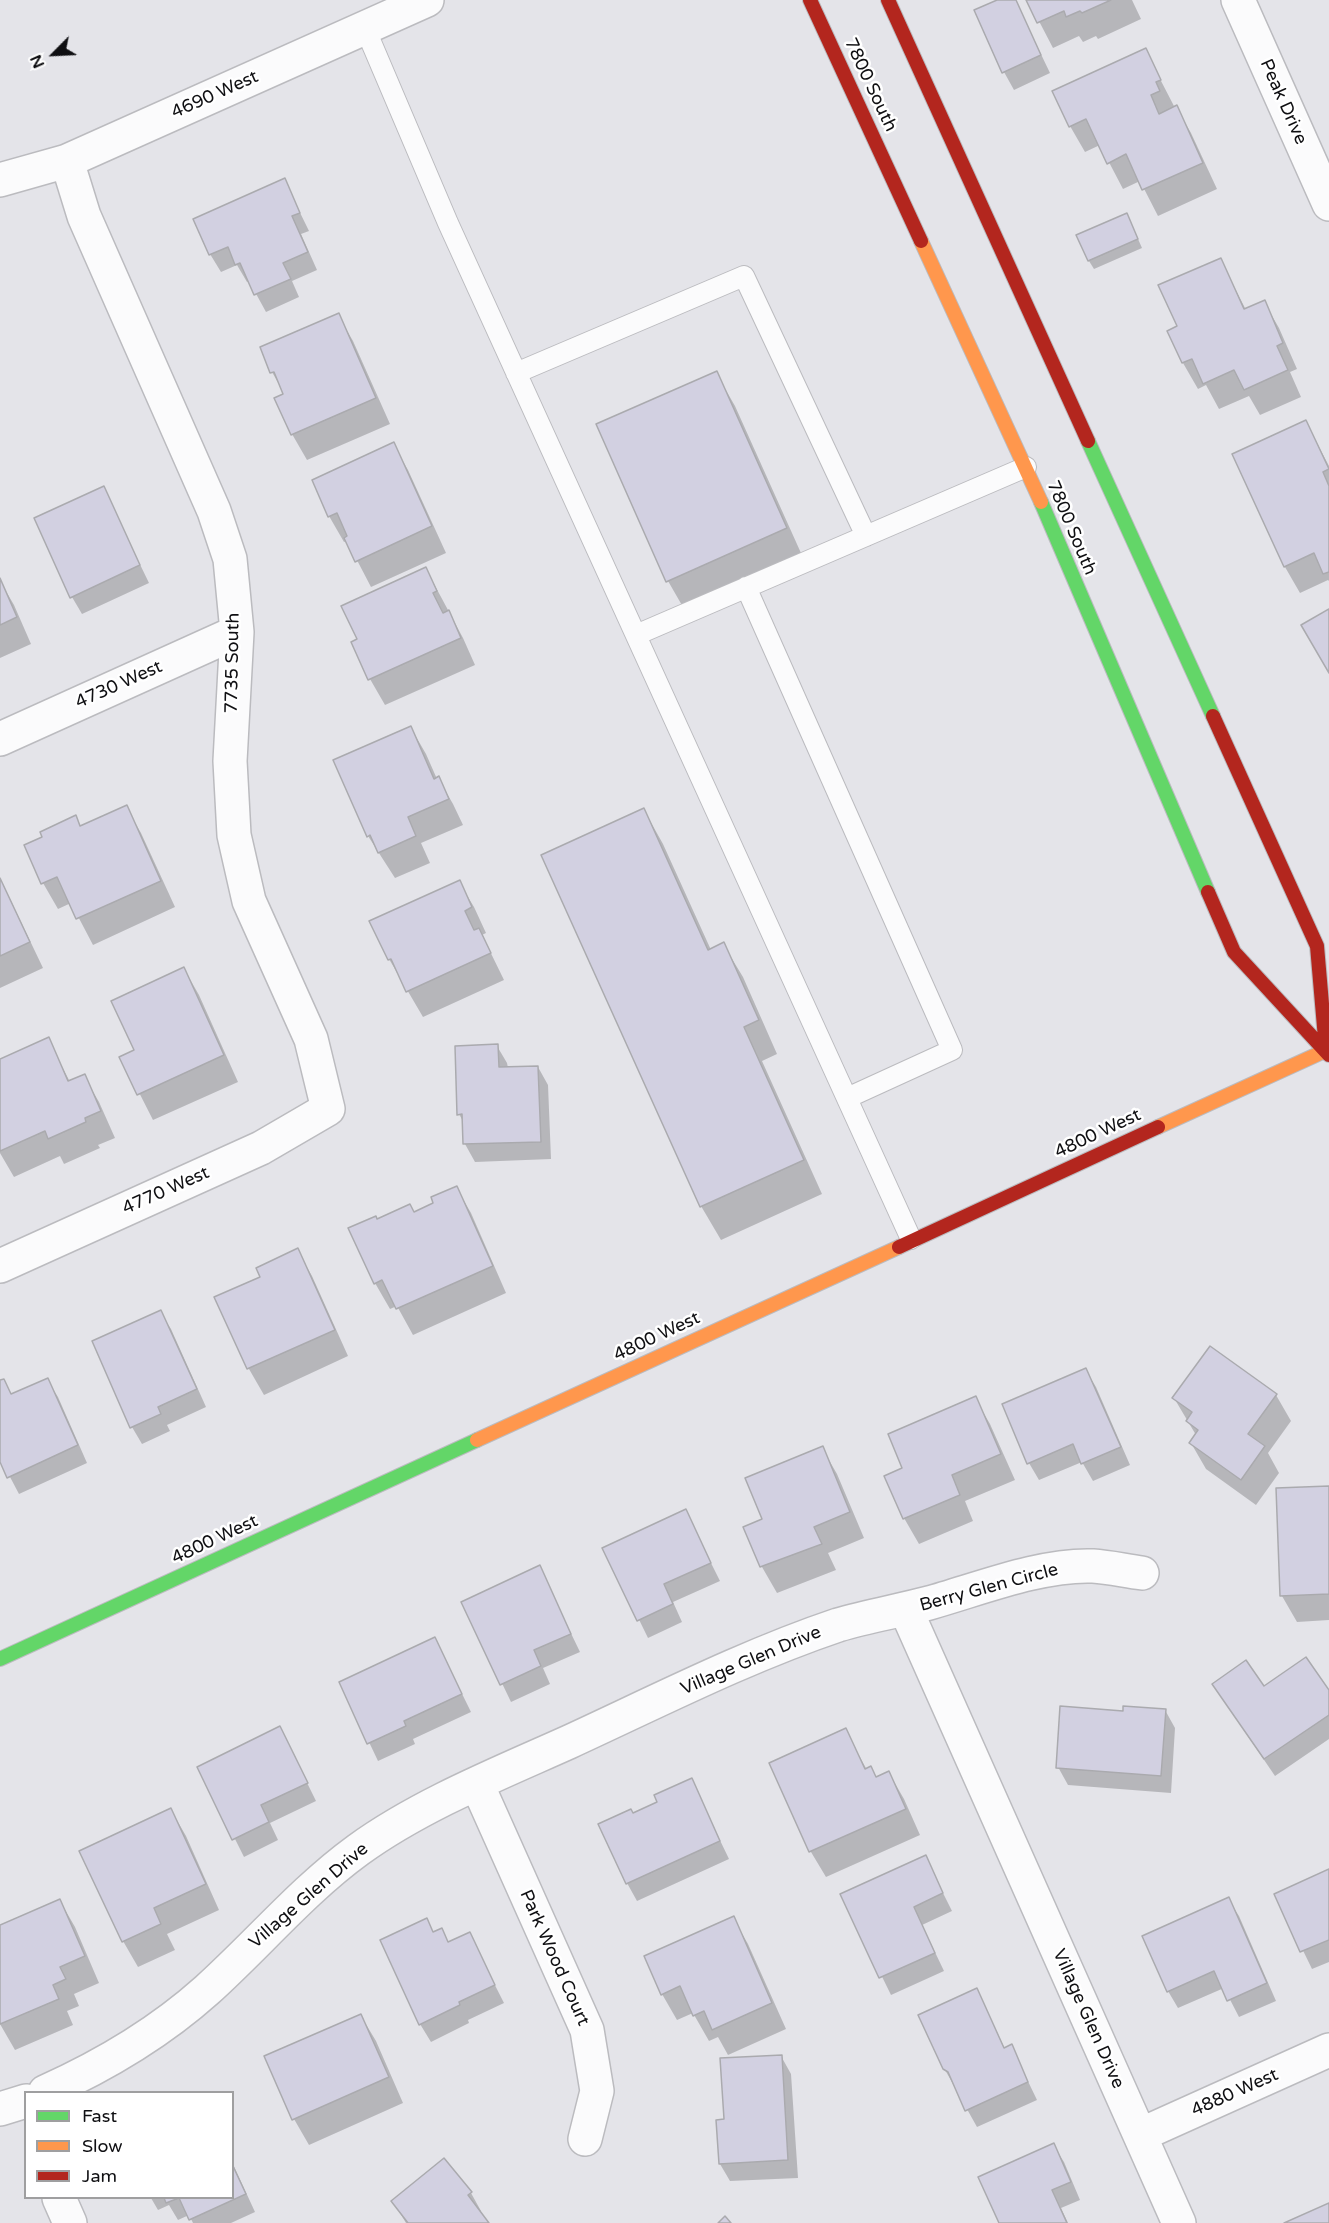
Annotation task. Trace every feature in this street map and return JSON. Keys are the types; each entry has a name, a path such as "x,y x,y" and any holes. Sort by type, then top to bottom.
{"main road":[{"name":"7800 South","path":"810,0 1026,467 1234,952 1328,1051"},
{"path":"888,0 999,250 1317,946 1328,1051"},
{"name":"4800 West","path":"0,1659 911,1239 1328,1051"}],"street":[{"name":"4690 West","path":"0,180 67,161 427,0"},
{"name":"Peak Drive","path":"1238,0 1329,204"},
{"name":"7735 South","path":"67,161 84,216 213,511 230,559 237,632 230,761 234,835 249,901 311,1039 328,1109"},
{"name":"4730 West","path":"0,739 237,632"},
{"name":"4770 West","path":"0,1266 261,1148 328,1109"},
{"name":"Berry Glen Circle","path":"906,1610 1049,1569 1093,1566 1142,1573"},
{"name":"Village Glen Drive","path":"52,2091 140,2041 206,1991 291,1907 358,1850 407,1820 477,1784 786,1644 842,1624 906,1610 1179,2223"},
{"name":"Park Wood Court","path":"477,1784 587,2030 597,2091 585,2139"},
{"name":"4880 West","path":"1140,2135 1329,2050"},
{"path":"59,2199 70,2223"}],"lane":[{"path":"365,28 448,223 911,1239"},
{"path":"516,373 744,276 866,536"},
{"path":"636,635 1026,467"},
{"path":"746,587 952,1050 847,1098"}],"building":[{"path":"997,0 1016,0 1041,55 1002,73 974,10"},
{"path":"1026,0 1111,0 1082,13 1080,11 1066,17 1064,11 1037,23"},
{"path":"1146,48 1161,80 1156,82 1160,91 1151,95 1159,114 1177,105 1203,163 1142,190 1126,154 1107,164 1086,119 1069,127 1052,91"},
{"path":"285,178 300,213 292,216 308,252 283,263 291,279 254,295 240,263 235,265 228,247 209,255 193,219"},
{"path":"1127,213 1138,239 1088,261 1076,235"},
{"path":"1221,258 1244,309 1265,300 1283,343 1277,346 1288,370 1244,390 1234,370 1203,384 1192,359 1182,363 1167,331 1177,326 1158,285"},
{"path":"339,313 376,398 291,435 274,398 283,394 274,372 270,373 260,347"},
{"path":"717,371 787,528 666,582 596,424"},
{"path":"1306,420 1329,469 1323,472 1329,486 1329,572 1323,574 1314,553 1284,567 1232,454"},
{"path":"394,442 432,526 355,562 344,538 347,536 337,513 328,517 312,480"},
{"path":"104,486 140,565 70,598 34,518"},
{"path":"426,567 437,591 433,593 443,613 449,610 461,638 368,680 351,642 357,639 341,606"},
{"path":"0,578 17,617 0,625"},
{"path":"1329,609 1329,673 1301,625"},
{"path":"411,726 434,779 439,776 449,799 408,817 416,836 378,853 370,835 367,837 333,760"},
{"path":"127,805 161,881 76,919 57,877 41,884 24,845 42,837 40,832 76,815 80,826"},
{"path":"644,808 708,950 724,942 759,1020 744,1027 804,1160 700,1207 541,855"},
{"path":"0,878 30,942 0,956"},
{"path":"460,880 472,907 465,911 474,930 479,928 491,953 406,992 391,959 388,960 369,921"},
{"path":"184,967 224,1055 137,1095 119,1057 134,1050 111,1001"},
{"path":"49,1037 68,1081 85,1074 101,1111 85,1118 86,1122 48,1139 45,1131 0,1151 0,1059"},
{"path":"498,1044 499,1067 538,1066 541,1142 463,1144 462,1114 457,1115 455,1046"},
{"path":"457,1186 493,1266 396,1309 382,1280 374,1284 348,1228 376,1216 377,1219 410,1204 414,1212 433,1203 431,1197"},
{"path":"298,1248 335,1330 247,1369 214,1297 260,1277 256,1268"},
{"path":"161,1310 197,1389 158,1407 161,1414 130,1428 92,1341"},
{"path":"1210,1346 1277,1394 1248,1434 1265,1446 1241,1480 1189,1443 1198,1430 1186,1421 1192,1412 1172,1398"},
{"path":"1086,1368 1121,1447 1081,1464 1073,1444 1027,1464 1002,1404"},
{"path":"48,1378 78,1445 7,1478 0,1462 0,1380 4,1379 11,1394"},
{"path":"976,1396 1001,1454 952,1475 960,1495 903,1519 884,1476 902,1468 888,1434"},
{"path":"823,1446 850,1512 814,1527 822,1544 760,1567 743,1527 762,1519 745,1478"},
{"path":"1329,1486 1329,1594 1280,1596 1276,1488"},
{"path":"686,1509 711,1563 664,1584 673,1604 637,1621 602,1548"},
{"path":"540,1565 571,1634 534,1650 541,1666 500,1685 461,1602"},
{"path":"435,1637 462,1694 404,1721 406,1726 367,1744 339,1682"},
{"path":"1306,1657 1329,1690 1329,1715 1264,1759 1212,1684 1246,1660 1264,1686"},
{"path":"1060,1706 1123,1711 1123,1706 1166,1709 1161,1776 1056,1768"},
{"path":"280,1726 308,1783 261,1805 269,1822 232,1840 197,1767"},
{"path":"846,1728 865,1769 871,1766 876,1777 889,1771 906,1809 809,1852 769,1763"},
{"path":"692,1778 720,1841 626,1884 598,1824 631,1809 633,1813 657,1802 654,1795"},
{"path":"171,1808 206,1884 154,1908 161,1924 122,1942 79,1851"},
{"path":"926,1855 943,1893 914,1907 935,1953 879,1978 840,1894"},
{"path":"1329,1869 1329,1940 1300,1952 1274,1894"},
{"path":"1229,1897 1267,1983 1227,2001 1214,1971 1167,1992 1142,1936"},
{"path":"60,1899 85,1956 60,1967 66,1979 53,1985 59,1999 0,2024 0,1925"},
{"path":"734,1916 772,2003 712,2030 704,2011 693,2016 680,1986 661,1995 644,1956"},
{"path":"427,1918 433,1932 442,1928 448,1942 470,1932 495,1985 419,2025 380,1940"},
{"path":"977,1988 1004,2048 1012,2044 1028,2082 965,2111 948,2072 943,2069 918,2015"},
{"path":"361,2014 389,2077 292,2120 264,2056"},
{"path":"782,2055 788,2160 719,2164 716,2120 724,2119 720,2058"},
{"path":"1054,2143 1071,2182 1052,2190 1067,2223 999,2223 978,2177"},
{"path":"444,2158 472,2192 468,2195 489,2223 408,2223 391,2201"},
{"path":"234,2168 246,2194 189,2220 179,2199 234,2199"},
{"path":"164,2199 176,2199 166,2203"},
{"path":"1329,2203 1329,2223 1284,2223"},
{"path":"725,2216 731,2223 718,2223"}],"traffic: fast":[{"path":"1088,441 1213,716"},
{"path":"1041,502 1208,892"},
{"path":"0,1659 477,1440"}],"traffic: slow":[{"path":"921,241 1041,502"},
{"path":"1158,1127 1329,1049"},
{"path":"477,1440 899,1247"}],"traffic: jam":[{"path":"810,0 921,241"},
{"path":"888,0 1088,441"},
{"path":"1213,716 1317,946 1326,1050"},
{"path":"1208,892 1234,952 1329,1055"},
{"path":"899,1247 1158,1127"}]}
